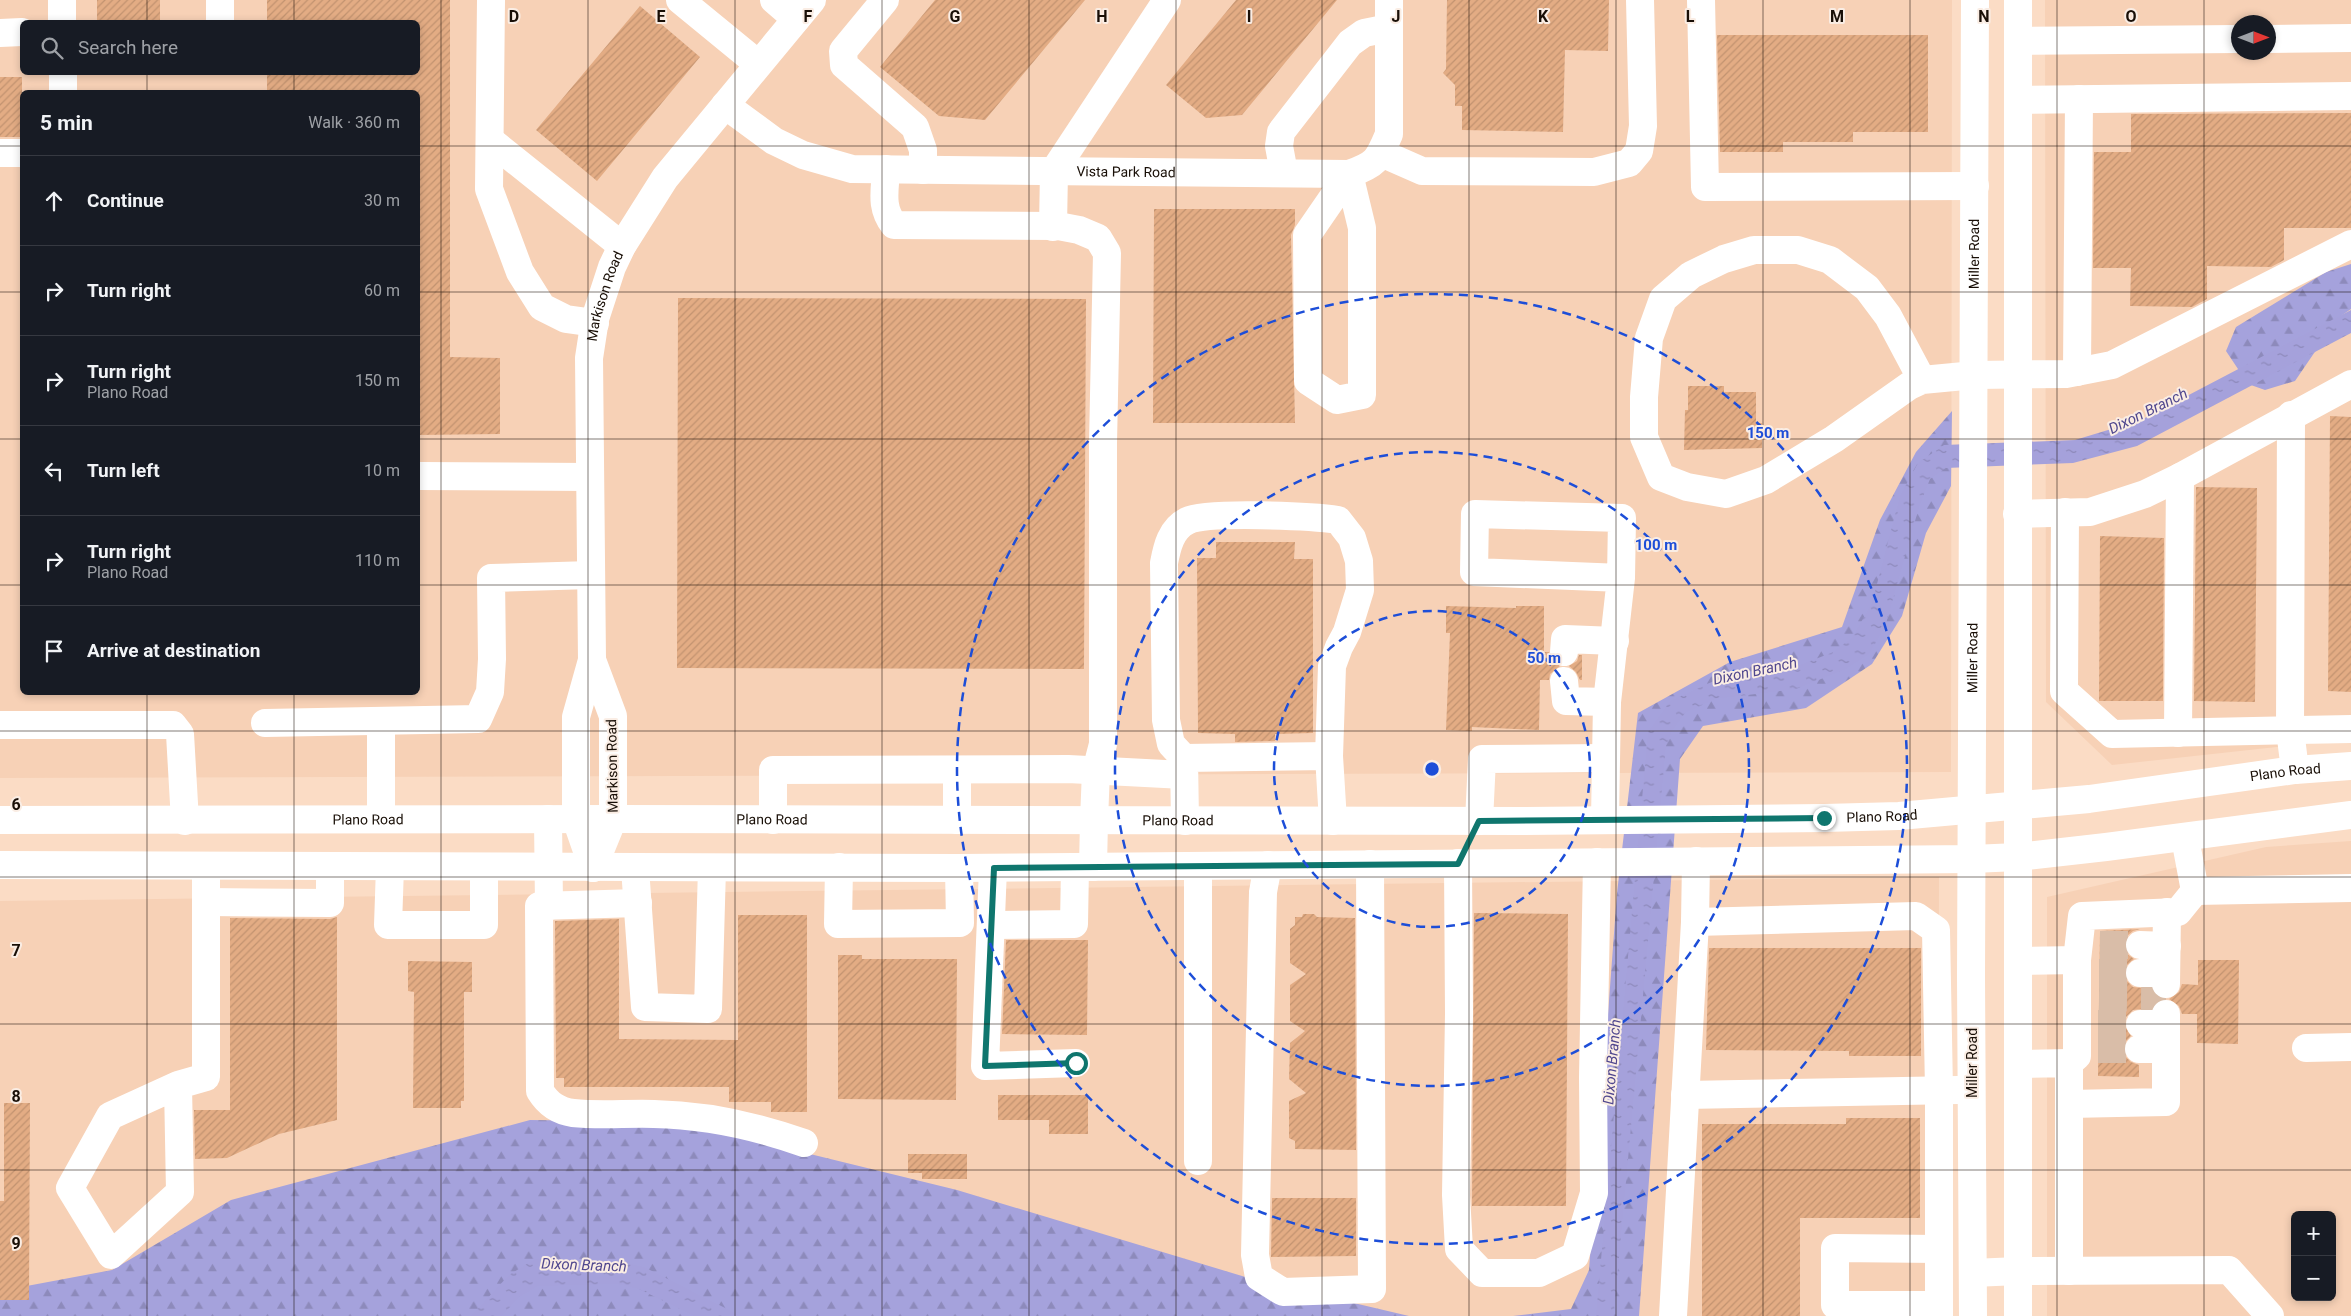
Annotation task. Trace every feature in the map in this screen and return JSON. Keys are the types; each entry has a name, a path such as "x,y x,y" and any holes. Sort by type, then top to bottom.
{"main road":[{"path":"62,0 62,20"},
{"path":"220,0 220,20"},
{"path":"491,0 489,189 520,272 542,307 566,319 595,323"},
{"path":"680,0 758,64"},
{"path":"774,0 804,9"},
{"path":"885,0 843,51 844,65 915,127 923,150 923,170"},
{"path":"1053,227 1054,171 1166,0"},
{"name":"Vista Park Road","path":"725,104 774,141 803,155 852,169 1349,174 1371,166 1381,153 1389,134 1389,0"},
{"path":"1381,153 1422,171 1594,172 1629,163 1639,151 1643,126 1640,0"},
{"path":"1701,0 1705,187 1975,186"},
{"name":"Miller Road","path":"1973,1316 1971,977 1975,0"},
{"path":"2018,0 2018,1316"},
{"name":"Markison Road","path":"592,868 576,819 576,717 592,660 589,358 595,323 612,267 622,246 665,178 804,9"},
{"path":"1284,173 1279,146 1281,132 1350,43 1364,33 1389,28"},
{"path":"0,33 20,32"},
{"path":"2276,39 2351,38"},
{"path":"2018,40 2231,39"},
{"path":"63,75 63,90"},
{"path":"2018,100 2351,96"},
{"path":"2077,372 2079,99"},
{"path":"491,141 622,246"},
{"path":"0,153 20,153"},
{"path":"886,170 884,208 885,214 894,225 1053,227 1079,230 1098,238 1107,253 1103,452 1103,744 1096,771 1094,820 1074,924 991,924"},
{"path":"1349,174 1362,228 1362,395 1337,400 1308,382 1307,235 1349,174"},
{"path":"1922,380 1888,316 1867,288 1830,260 1798,250 1754,250 1724,259 1691,275 1663,299 1649,338 1644,397 1644,437 1661,477 1687,487 1726,494 1766,480 1834,439 1909,386 1922,380 1974,386 2017,375 2066,374 2112,366 2351,244"},
{"path":"2017,504 2065,512 2090,512 2145,494 2351,384"},
{"path":"2291,415 2290,730 2295,770"},
{"path":"420,476 590,477"},
{"path":"2178,733 2180,477"},
{"path":"2065,512 2064,691 2112,734 2351,729"},
{"path":"1605,820 1607,702 1621,578 1622,518 1475,514 1474,572 1621,578"},
{"path":"1185,820 1184,766 1170,744 1166,720 1164,563 1170,538 1187,521 1212,517 1314,516 1338,520 1352,538 1358,561 1360,590 1347,632 1338,647 1332,666 1329,756 1333,821"},
{"path":"265,723 478,719 490,692 492,659 491,578 592,575"},
{"path":"1564,652 1565,639 1615,640"},
{"name":"Markison Road","path":"592,660 612,716 613,819 592,868"},
{"path":"1564,681 1566,701 1607,702"},
{"path":"381,721 381,819"},
{"path":"0,725 173,725 180,734 185,820"},
{"path":"774,820 773,770 1096,771 1329,756"},
{"path":"1598,862 1593,1078 1594,1193 1575,1256 1539,1273 1482,1273 1459,1249 1456,1195 1459,1014 1458,864 1479,821 1482,759 1605,758"},
{"name":"Plano Road","path":"0,820 1479,821 1899,816 2089,800 2295,770 2351,766"},
{"path":"957,770 957,820"},
{"path":"0,866 994,868 1972,859 2018,857 2185,838 2220,831 2351,815"},
{"path":"548,819 549,906"},
{"path":"2069,1271 2069,1104 2084,1042 2087,970 2082,916 2178,912 2195,891 2185,838"},
{"path":"1673,1316 1695,922 1696,861"},
{"path":"1268,865 1263,892 1254,1254 1259,1277 1283,1292 1372,1289 1370,864"},
{"path":"178,1085 180,1192 111,1255 70,1188 110,1116 178,1085 206,1077 206,866"},
{"path":"1198,866 1198,1160"},
{"path":"206,902 330,903 330,867"},
{"path":"390,867 388,924 484,924 484,868"},
{"path":"839,867 838,924 960,923 959,868"},
{"path":"635,868 644,1007 708,1009 712,868"},
{"path":"994,868 985,1066 1076,1063"},
{"path":"2195,891 2351,888"},
{"path":"638,903 540,906 540,1091 546,1100 555,1108 573,1113 656,1114 737,1123 804,1143"},
{"path":"2140,974 2166,979 2167,912"},
{"path":"1695,922 1916,916 1936,930 1939,1090 1940,1261 1939,1311 1835,1305 1835,1248 1940,1261 1974,1273 2229,1270 2270,1316"},
{"path":"2140,945 2167,946"},
{"path":"2018,961 2087,970"},
{"path":"1936,978 1971,977"},
{"path":"2069,1104 2166,1102 2156,1032"},
{"path":"2018,1064 2084,1042"},
{"path":"2306,1048 2351,1047"},
{"path":"1685,1095 1972,1090"}],"shaded area":[{"path":"0,0 1952,0 1951,772 0,778"},
{"path":"2045,0 2351,0 2351,739 2112,765 2046,702"},
{"path":"2351,841 2351,1316 2047,1316 2047,897 2266,847"},
{"path":"1939,877 1938,1316 0,1316 0,901"}],"green space":[{"path":"2351,264 2351,309 2338,318 2295,381 2265,390 2248,384 2226,351 2236,327 2326,272"},
{"path":"1952,411 1951,486 1926,533 1902,616 1872,664 1806,708 1703,726 1680,759 1639,1316 1513,1316 1571,1309 1589,1270 1617,893 1638,713 1730,662 1842,627 1880,520 1916,452"},
{"path":"530,1120 679,1122 957,1190 1252,1279 1409,1316 0,1316 0,1291 112,1270 231,1200"}],"water":[{"path":"2351,310 2351,333 2137,446 2073,463 1946,468 1930,479 1919,507 1885,627 1869,654 1846,669 1796,689 1715,699 1685,713 1672,731 1666,745 1614,1312 1613,1316 1596,1316 1648,732 1670,701 1714,681 1787,670 1831,653 1852,638 1872,603 1900,496 1918,463 1944,445 2075,440 2141,420"},
{"name":"Dixon Branch","path":"535,1259 621,1262 644,1267 741,1316 694,1316 639,1289 617,1284 538,1286 519,1297 502,1316 471,1316 509,1275"}],"building":[{"path":"97,0 160,0 160,20 97,20"},
{"path":"267,0 450,0 450,357 500,358 500,434 420,435 420,90 267,90 267,75 420,75 420,20 267,20"},
{"path":"935,0 1085,0 985,120 939,116 880,67"},
{"path":"1236,0 1337,0 1242,115 1206,118 1166,85"},
{"path":"1447,0 1609,0 1608,51 1565,50 1563,132 1462,130 1462,106 1455,106 1455,85 1443,73 1446,69"},
{"path":"640,6 700,57 597,181 536,130"},
{"path":"1717,35 1928,35 1928,132 1853,132 1853,142 1783,142 1783,152 1720,152"},
{"path":"0,77 22,77 22,90 20,90 20,137 0,137"},
{"path":"2351,113 2351,228 2284,228 2284,260 2271,267 2207,266 2207,299 2192,307 2130,306 2131,268 2093,268 2094,152 2131,152 2131,114"},
{"path":"1154,209 1295,209 1295,225 1291,235 1295,423 1153,423"},
{"path":"678,298 1086,299 1084,669 677,668"},
{"path":"1688,386 1724,386 1724,392 1756,392 1756,423 1762,423 1762,448 1684,450"},
{"path":"2330,416 2351,417 2351,692 2328,691"},
{"path":"2196,487 2257,488 2255,702 2194,701"},
{"path":"2100,536 2164,538 2163,701 2099,701"},
{"path":"1216,542 1295,542 1294,559 1313,559 1313,733 1275,734 1275,741 1235,742 1235,734 1198,733 1197,558 1216,558"},
{"path":"1446,606 1516,608 1516,606 1544,606 1544,652 1549,652 1550,659 1560,666 1550,674 1549,680 1540,680 1539,730 1472,727 1472,731 1446,730 1450,633 1446,633"},
{"path":"1579,655 1582,655 1582,680 1569,666 1577,661"},
{"path":"1474,913 1568,914 1566,1206 1472,1206"},
{"path":"1303,914 1314,914 1317,917 1355,918 1356,1150 1295,1149 1295,1141 1289,1138 1289,1101 1306,1093 1289,1079 1290,1043 1305,1031 1290,1021 1290,985 1306,974 1290,963 1290,929 1295,925 1295,917 1302,917"},
{"path":"738,915 807,915 807,1112 771,1112 771,1102 729,1102 729,1087 564,1087 564,1078 556,1078 555,921 619,919 619,1039 738,1040"},
{"path":"337,917 337,1120 279,1134 227,1158 195,1159 194,1110 230,1110 230,918 330,919"},
{"path":"2140,929 2133,931 2127,936 2124,944 2126,953 2134,959 2126,966 2124,973 2126,980 2133,987 2152,989 2158,997 2163,999 2158,1001 2152,1008 2133,1010 2126,1017 2124,1024 2131,1036 2125,1042 2123,1049 2125,1056 2131,1062 2139,1065 2139,1077 2098,1076 2100,931"},
{"path":"1006,940 1088,940 1087,1035 1002,1034"},
{"path":"1709,948 1921,948 1921,1056 1849,1056 1849,1051 1706,1050"},
{"path":"838,955 862,955 862,959 957,959 956,1100 838,1099"},
{"path":"2198,960 2239,960 2238,1044 2197,1043 2197,1014 2182,1014 2179,1006 2169,999 2179,992 2182,984 2198,985"},
{"path":"408,961 472,962 472,992 464,992 464,1101 461,1101 461,1108 413,1108 414,992 408,991"},
{"path":"998,1095 1088,1095 1088,1134 1049,1134 1049,1120 998,1120"},
{"path":"4,1103 30,1103 29,1300 0,1300 0,1201 4,1201"},
{"path":"1846,1118 1920,1118 1920,1218 1800,1218 1800,1316 1702,1316 1702,1124 1846,1124"},
{"path":"908,1154 967,1154 967,1179 922,1179 922,1173 908,1173"},
{"path":"1272,1198 1356,1198 1356,1256 1271,1257"}],"tunnel":[{"path":"2100,945 2140,945"},
{"path":"2099,973 2140,973"},
{"path":"2099,997 2166,998"},
{"path":"2098,1024 2140,1024"},
{"path":"2098,1049 2139,1049"}],"route":[{"path":"1076,1063 985,1066 994,868 1458,864 1479,821 1824,818"}]}
